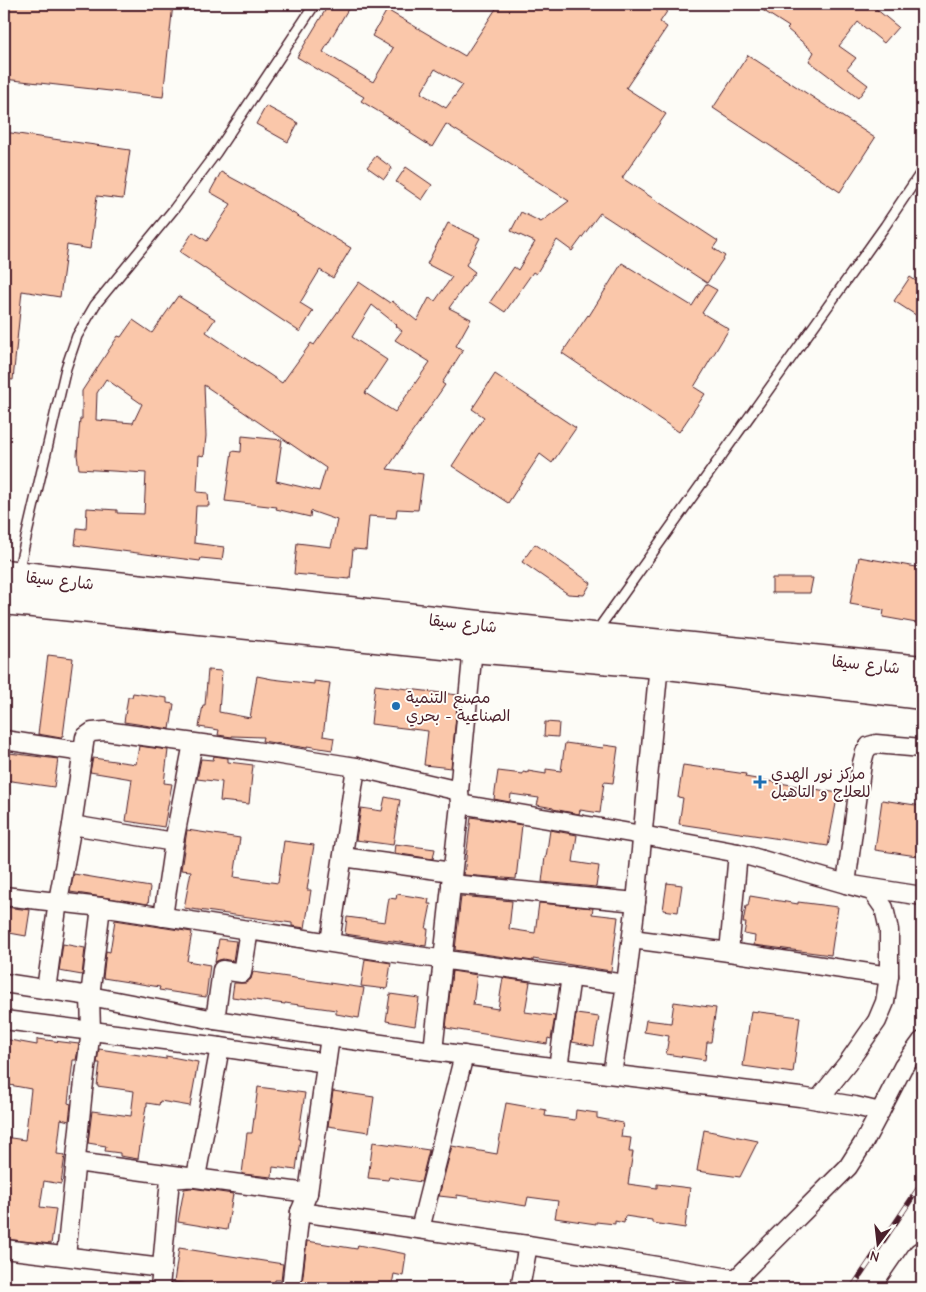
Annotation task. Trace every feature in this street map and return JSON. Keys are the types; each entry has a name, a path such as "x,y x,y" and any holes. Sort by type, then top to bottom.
{"main road":[{"name":"شارع سيقا","path":"10,574 592,637 922,670"},
{"name":"شارع سيقا","path":"4,600 473,648 659,664 922,695"},
{"path":"900,1288 922,1256"}],"street":[{"path":"433,1051 460,798 473,648"},
{"path":"612,1074 632,939 659,664"},
{"path":"46,990 58,901 85,737 92,732 105,731 255,750 356,768 460,798 738,853 872,891 884,908 890,930 889,976 885,1002 877,1021 847,1064 818,1100"},
{"path":"4,740 83,752"},
{"path":"163,917 174,842 193,742"},
{"path":"846,884 865,752 869,746 876,744 922,748"},
{"path":"330,942 356,768"},
{"path":"72,825 174,842"},
{"path":"729,952 738,853"},
{"path":"343,857 452,878 636,902"},
{"path":"846,884 922,896"},
{"path":"4,896 101,907 395,953 626,984"},
{"path":"66,1256 91,1030 90,996 101,907"},
{"path":"215,1020 222,970 242,973 249,930"},
{"path":"632,939 889,976"},
{"path":"558,1068 571,976"},
{"path":"4,983 90,996 215,1020 330,1037 558,1068 818,1100 880,1112"},
{"path":"4,1020 220,1047 326,1063"},
{"path":"291,1288 300,1212 308,1193 330,1037"},
{"path":"300,1212 528,1245 733,1284 848,1167 864,1142 902,1067 922,1040"},
{"path":"196,1177 220,1047"},
{"path":"420,1229 464,1055"},
{"path":"76,1162 308,1193"},
{"path":"160,1288 170,1179 196,1177"},
{"path":"520,1288 528,1245"},
{"path":"4,1249 162,1268"}],"lane":[{"path":"10,574 66,368 77,336 95,305 174,209 216,153 316,4"},
{"path":"592,637 885,226 922,171"}],"building":[{"path":"4,4 173,4 163,97 4,79"},
{"path":"329,4 351,4 323,52 373,82 393,48 372,36 387,10 465,56 499,4 672,4 660,22 667,27 626,88 666,114 622,178 718,241 713,248 725,256 707,283 600,213 572,251 557,240 536,274 533,272 505,312 490,302 514,267 518,270 535,242 511,231 521,212 541,222 569,201 446,124 432,147 410,133 411,131 361,101 364,97 297,57","holes":["435,69 463,85 446,108 421,93"]},
{"path":"753,4 870,4 898,27 884,43 858,22 839,46 856,58 847,69 868,85 858,98 809,61 814,52 787,29 789,27"},
{"path":"748,55 875,138 840,192 713,108"},
{"path":"266,106 298,123 288,142 256,124"},
{"path":"4,132 130,150 123,199 97,196 90,249 67,245 60,297 22,291 13,380 4,379"},
{"path":"376,156 392,168 384,179 367,167"},
{"path":"406,167 432,185 422,200 396,182"},
{"path":"221,172 351,248 333,278 320,270 300,303 313,311 300,332 180,252 193,232 207,241 231,204 210,192"},
{"path":"448,223 480,238 466,265 475,272 449,308 471,319 456,346 463,350 442,383 445,385 387,469 423,474 418,510 397,509 396,518 369,516 366,550 353,549 350,579 294,574 297,543 331,547 337,520 311,511 310,517 276,509 277,507 225,501 232,451 241,452 242,436 282,440 276,481 319,491 326,468 204,385 206,436 204,456 199,455 197,492 208,493 209,506 196,506 194,543 224,547 222,560 201,558 200,561 75,545 77,528 86,529 87,508 117,510 117,513 144,514 146,473 79,469 77,455 80,419 82,419 82,391 118,336 121,337 133,320 152,333 178,296 215,319 206,332 282,383 311,343 314,345 359,282 390,303 392,301 417,321 429,298 435,301 452,277 427,264","holes":["372,305 402,331 395,340 430,362 395,412 365,393 387,360 352,337","106,379 142,404 133,423 96,420 97,393"]},
{"path":"622,263 692,306 706,284 717,290 702,313 729,329 694,387 705,394 679,432 562,353 589,316"},
{"path":"910,277 922,285 922,319 894,301"},
{"path":"495,374 576,428 552,463 540,454 508,503 452,466 484,417 472,409"},
{"path":"535,544 591,583 584,595 568,594 522,562"},
{"path":"859,557 922,568 922,624 883,617 884,610 850,604"},
{"path":"772,578 813,578 810,593 772,593"},
{"path":"48,655 73,658 63,736 61,738 38,734"},
{"path":"208,670 222,671 219,712 250,718 257,676 314,684 314,681 330,683 323,736 334,738 332,750 262,741 263,737 218,735 219,730 199,727 203,705 205,705"},
{"path":"375,685 458,695 451,768 424,765 428,731 371,724"},
{"path":"133,693 167,698 167,703 174,704 170,729 124,722 128,697 132,697"},
{"path":"545,722 559,723 558,737 544,736"},
{"path":"565,743 603,748 604,745 618,747 613,783 604,782 600,813 580,810 579,814 553,809 537,805 539,798 511,794 510,802 494,799 498,771 523,774 523,772 528,773 528,771 546,774 546,769 561,771"},
{"path":"139,746 168,750 164,783 172,784 164,827 126,821 132,779 90,772 93,758 136,764"},
{"path":"9,753 58,759 54,787 5,780"},
{"path":"214,756 228,758 228,762 253,765 249,804 220,801 222,782 197,779 201,759 213,760"},
{"path":"683,765 746,774 745,777 838,793 828,846 679,824 683,798 678,797"},
{"path":"385,797 400,800 393,845 356,840 361,808 382,811"},
{"path":"882,800 922,806 917,856 875,850"},
{"path":"471,817 522,825 516,879 464,875"},
{"path":"187,830 240,838 234,877 278,883 284,841 314,845 307,890 311,890 305,928 292,926 292,923 184,908 191,871 181,870"},
{"path":"550,830 577,835 573,862 599,866 596,887 542,882"},
{"path":"395,844 435,849 433,859 394,853"},
{"path":"74,874 150,887 148,904 70,892"},
{"path":"667,883 682,885 678,912 663,910"},
{"path":"397,894 429,899 428,904 431,904 426,929 428,929 426,946 345,934 347,917 385,922 389,898 396,899"},
{"path":"461,896 512,901 509,929 535,933 539,903 593,908 592,914 618,917 611,971 455,950"},
{"path":"750,896 798,904 798,902 838,907 831,955 754,945 755,936 744,934 746,923 743,923"},
{"path":"5,907 30,910 26,936 4,932"},
{"path":"115,920 192,932 187,961 210,965 206,997 159,990 160,987 103,978 106,951 110,952"},
{"path":"219,939 236,941 233,961 223,959 215,962"},
{"path":"63,944 85,948 82,975 59,971"},
{"path":"365,959 391,963 387,989 361,986"},
{"path":"452,971 477,975 473,1005 498,1009 503,978 530,982 525,1012 555,1016 551,1039 548,1038 547,1044 446,1028"},
{"path":"253,972 364,988 359,1018 336,1014 336,1010 232,997 234,983 246,983 251,979"},
{"path":"390,994 419,998 415,1026 386,1021"},
{"path":"674,1002 716,1008 711,1042 707,1042 705,1060 666,1054 669,1036 644,1032 646,1020 671,1023"},
{"path":"751,1011 800,1017 793,1073 743,1066"},
{"path":"576,1014 599,1017 594,1046 572,1042"},
{"path":"4,1039 37,1045 37,1039 79,1044 76,1060 73,1060 68,1103 71,1104 69,1121 61,1119 57,1154 65,1155 61,1184 44,1181 40,1207 56,1209 51,1244 4,1239 6,1222 4,1222 4,1137 25,1140 31,1089 4,1084"},
{"path":"99,1049 166,1059 166,1056 198,1062 190,1106 160,1101 159,1105 147,1103 138,1159 120,1156 120,1153 105,1151 106,1146 88,1143 92,1111 131,1116 134,1091 97,1086 100,1063 97,1063"},
{"path":"258,1087 305,1093 298,1139 300,1139 296,1170 273,1167 272,1177 242,1174 247,1133 252,1133"},
{"path":"333,1091 374,1097 369,1132 328,1126"},
{"path":"506,1103 546,1110 545,1116 575,1120 576,1110 597,1113 597,1118 623,1123 621,1137 631,1138 629,1152 633,1152 628,1184 657,1188 657,1184 690,1188 685,1228 652,1223 652,1220 625,1216 624,1223 615,1221 615,1224 596,1222 596,1224 555,1218 558,1201 528,1197 526,1206 457,1195 457,1198 439,1196 452,1146 497,1154"},
{"path":"704,1130 758,1141 740,1177 697,1171"},
{"path":"373,1142 429,1150 421,1182 389,1177 388,1180 368,1178"},
{"path":"191,1188 233,1194 227,1230 178,1222 184,1189"},
{"path":"307,1241 357,1249 358,1245 406,1254 403,1276 394,1274 392,1285 387,1285 387,1288 334,1288 302,1284"},
{"path":"179,1248 283,1264 281,1280 275,1280 274,1286 268,1285 268,1288 214,1288 174,1282"}],"railway":[{"path":"852,1288 922,1183"}],"place":[{"name":"مصنع التنمية الصناعية - بحري","path":"396,706"},
{"name":"مركز نور الهدي للعلاج و التاهيل","path":"760,782"}]}
